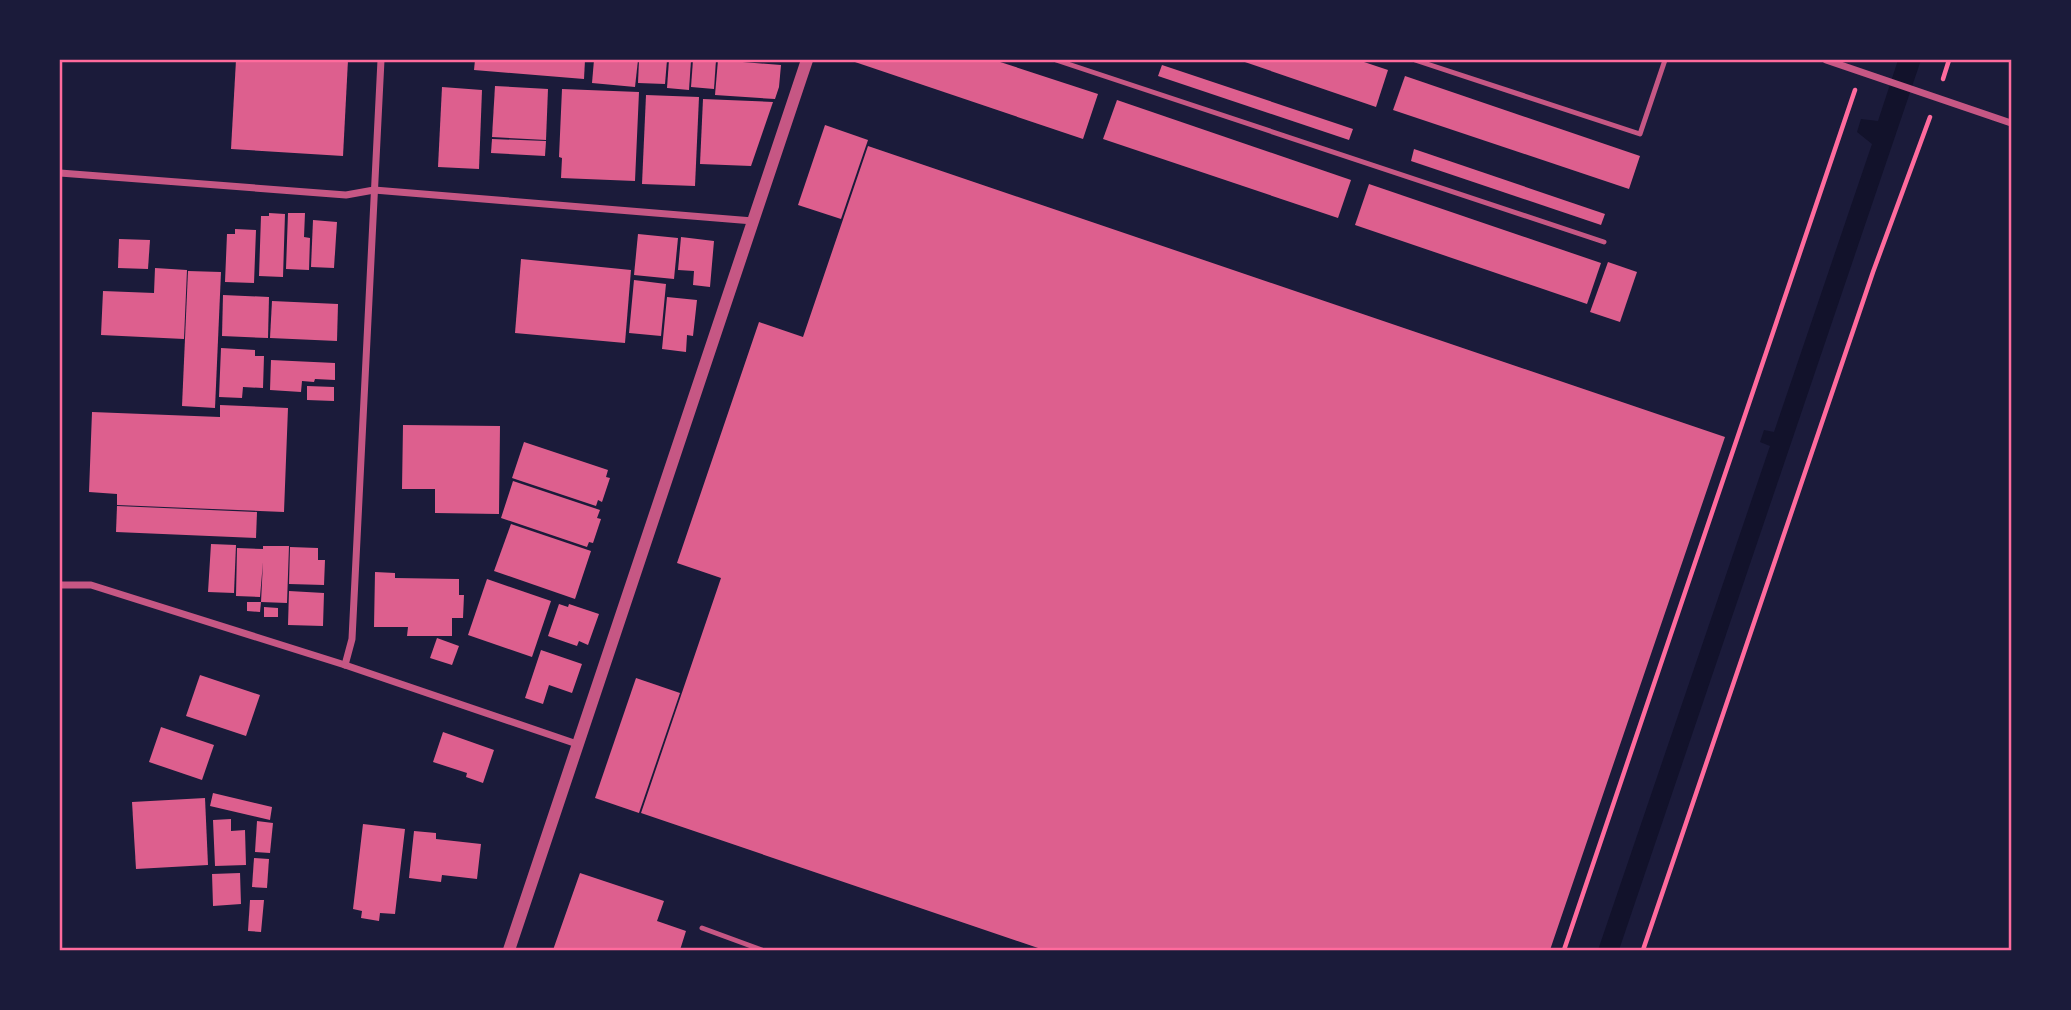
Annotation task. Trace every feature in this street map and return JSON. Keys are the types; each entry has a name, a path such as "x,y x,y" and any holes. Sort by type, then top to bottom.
{"street":[{"path":"345,665 352,639 381,60"},
{"path":"509,950 807,60"},
{"path":"1826,60 2011,123"},
{"path":"60,173 346,195 374,190 754,221"},
{"path":"60,585 91,585 345,665 577,744"}],"lane":[{"path":"1056,60 1604,242"},
{"path":"1415,60 1640,134 1665,60"},
{"path":"702,928 762,950"}],"path":[{"path":"1643,950 1868,285 1949,60"},
{"path":"1564,950 1862,72"}],"shaded area":[{"path":"1898,60 1921,60 1619,950 1598,950 1770,446 1760,442 1764,430 1774,432 1872,144 1857,132 1861,119 1878,121"}],"building":[{"path":"236,60 348,60 343,156 231,149"},
{"path":"475,60 585,60 584,79 474,70"},
{"path":"594,60 638,60 635,87 592,83"},
{"path":"639,60 667,60 665,84 638,83"},
{"path":"669,60 691,60 689,90 667,88"},
{"path":"693,60 716,60 714,89 691,87"},
{"path":"718,60 781,65 775,99 715,95"},
{"path":"849,60 994,60 1098,94 1083,139"},
{"path":"1239,60 1358,60 1388,70 1376,107"},
{"path":"1162,65 1353,129 1349,140 1158,76"},
{"path":"1405,76 1640,156 1629,189 1393,110"},
{"path":"495,86 548,89 546,140 492,137"},
{"path":"442,87 482,90 479,169 438,167"},
{"path":"562,89 639,92 635,181 561,178 562,158 559,157"},
{"path":"646,95 699,97 695,186 642,184"},
{"path":"703,99 773,102 751,166 700,164"},
{"path":"1117,100 1351,180 1338,218 1103,139"},
{"path":"825,125 868,140 841,219 798,205"},
{"path":"492,139 546,141 545,156 491,153"},
{"path":"868,146 1725,437 1550,950 1044,950 641,813 721,578 677,563 759,322 803,337"},
{"path":"1414,149 1605,214 1601,225 1411,161"},
{"path":"1369,184 1601,263 1587,304 1355,225"},
{"path":"269,213 285,214 283,277 259,276 261,216 269,216"},
{"path":"288,213 305,213 304,237 310,238 309,270 286,269"},
{"path":"313,220 337,222 334,268 311,267"},
{"path":"235,229 256,230 254,283 225,282 227,234 235,234"},
{"path":"638,234 678,238 674,279 634,275"},
{"path":"681,237 714,241 710,287 693,285 694,271 678,270"},
{"path":"119,239 150,240 148,269 118,268"},
{"path":"521,259 631,270 625,343 515,333"},
{"path":"1608,262 1637,272 1620,322 1590,312"},
{"path":"155,268 187,270 184,339 101,335 103,291 154,293"},
{"path":"188,271 221,272 215,408 182,406"},
{"path":"634,280 666,284 661,336 629,333"},
{"path":"223,295 269,297 268,338 222,336"},
{"path":"667,297 697,300 693,336 687,335 686,352 662,349"},
{"path":"272,301 338,304 337,341 270,338"},
{"path":"221,348 255,350 255,356 264,356 263,388 243,387 242,398 219,397"},
{"path":"271,360 335,363 335,380 302,381 301,392 270,390"},
{"path":"307,386 334,387 334,401 307,400"},
{"path":"220,405 288,408 284,512 117,505 117,494 89,492 92,412 220,417"},
{"path":"403,425 500,426 499,514 435,513 435,489 402,489"},
{"path":"524,442 608,470 606,477 610,478 602,502 598,500 596,506 512,478"},
{"path":"513,481 600,510 597,518 601,519 593,543 589,542 587,547 501,518"},
{"path":"117,506 257,512 256,538 116,532"},
{"path":"511,524 591,551 575,599 494,571"},
{"path":"211,544 236,545 234,593 208,592"},
{"path":"263,546 289,546 287,603 261,602 263,562 260,597 236,596 237,548 263,549"},
{"path":"290,547 318,548 318,560 325,560 324,585 289,584"},
{"path":"375,572 395,573 395,578 459,579 459,595 464,595 463,618 452,618 452,636 407,636 408,627 374,627"},
{"path":"487,579 551,601 532,657 468,635"},
{"path":"289,591 324,593 323,626 288,625"},
{"path":"247,602 261,602 260,612 247,611"},
{"path":"559,604 568,607 569,604 599,614 588,645 579,641 577,646 548,636"},
{"path":"264,607 278,608 278,617 264,617"},
{"path":"437,638 459,646 452,665 430,658"},
{"path":"541,650 582,664 572,693 549,685 543,704 525,698"},
{"path":"200,675 260,695 246,736 186,716"},
{"path":"636,678 680,693 639,813 595,798"},
{"path":"161,727 214,745 202,780 149,762"},
{"path":"443,732 494,750 483,783 466,777 467,773 433,762"},
{"path":"213,793 272,807 270,820 210,806"},
{"path":"205,798 208,865 136,869 132,802"},
{"path":"231,819 231,831 245,830 246,865 215,866 213,820"},
{"path":"257,821 273,823 270,853 255,852"},
{"path":"363,824 405,829 395,914 380,913 379,921 361,918 362,911 353,909"},
{"path":"414,831 436,833 436,839 481,844 477,879 442,875 441,882 409,878"},
{"path":"254,858 269,859 267,888 252,887"},
{"path":"240,873 241,904 213,906 212,874"},
{"path":"580,873 664,901 657,921 686,931 680,950 553,950"},
{"path":"250,900 264,900 261,932 248,931"}]}
